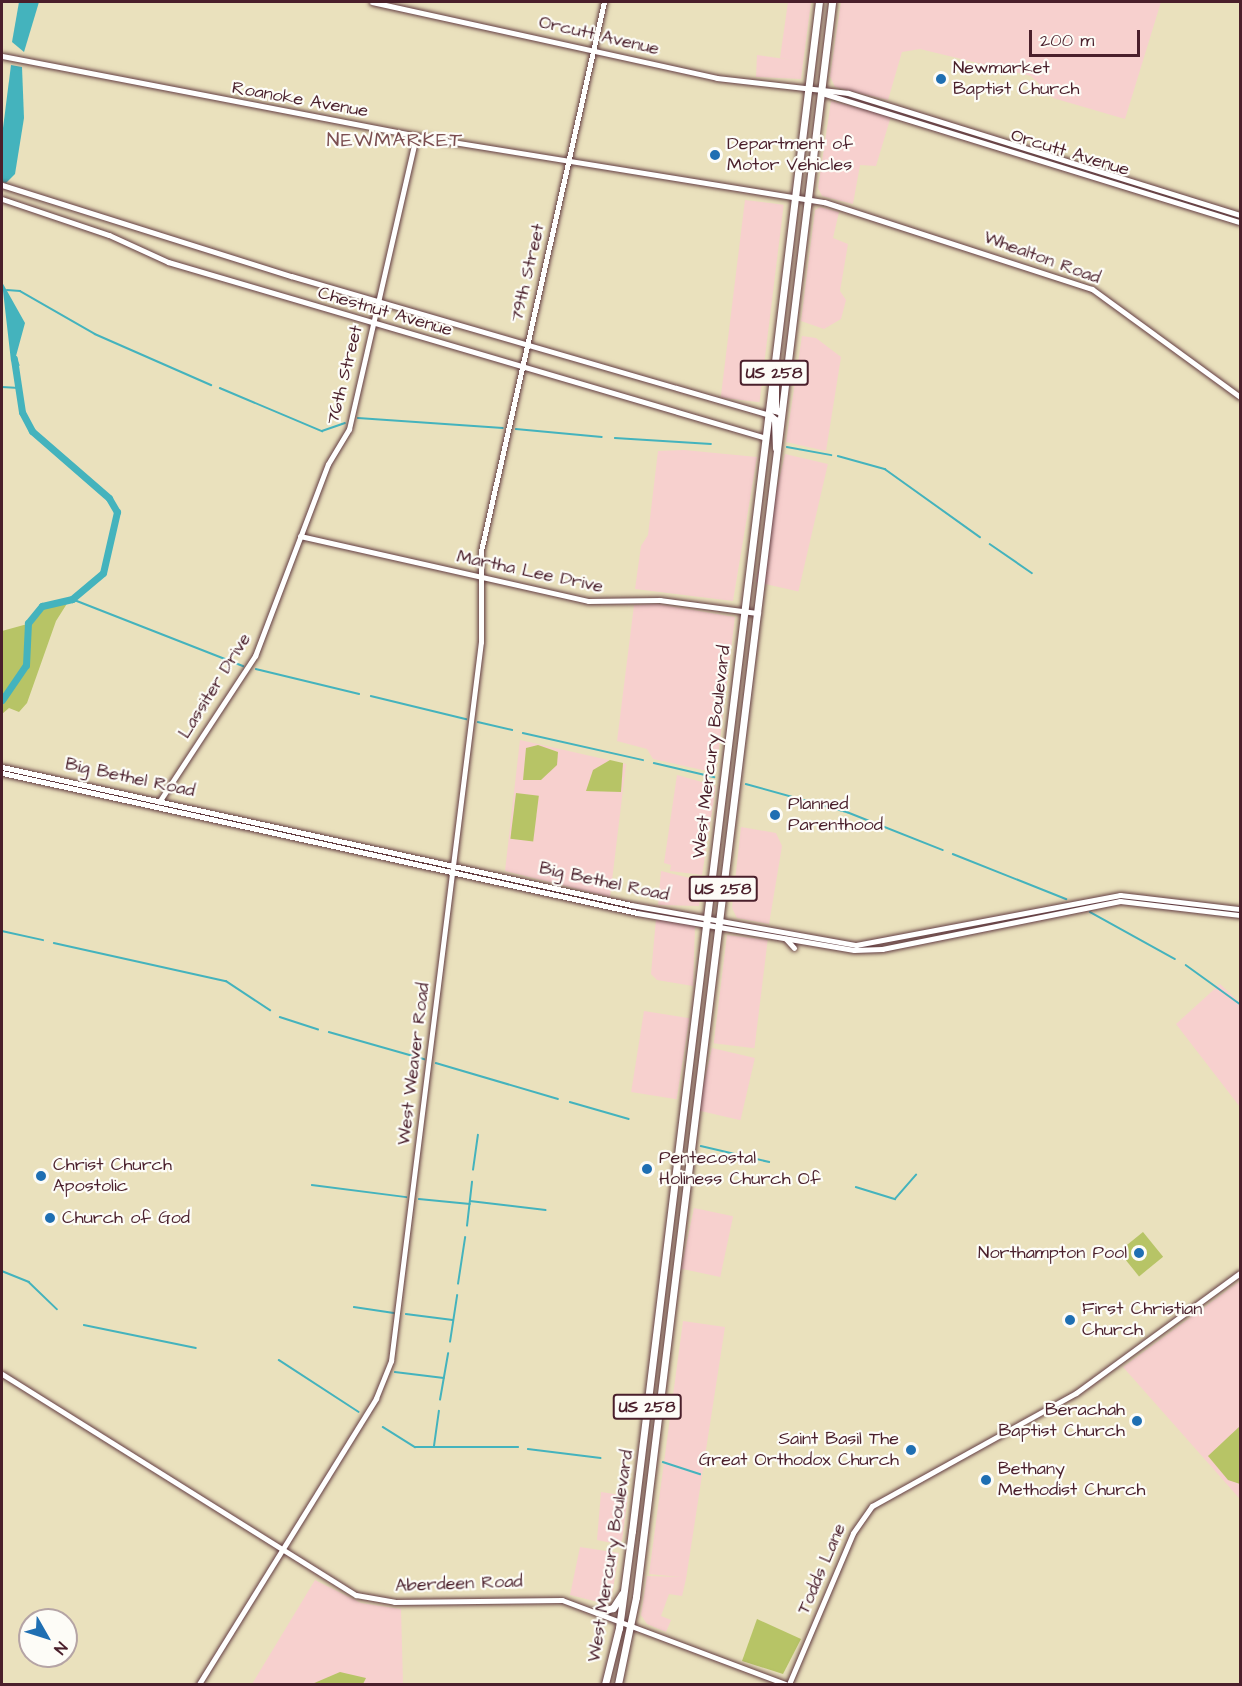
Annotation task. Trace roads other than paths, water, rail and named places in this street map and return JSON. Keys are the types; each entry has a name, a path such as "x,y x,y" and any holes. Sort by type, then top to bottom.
{"highway":[{"name":"West Mercury Boulevard","path":"605,1684 620,1621 819,2"},
{"name":"West Mercury Boulevard","path":"618,1684 632,1625 832,2"},
{"path":"774,375 775,410 781,412"},
{"path":"769,415 775,420 777,451"},
{"path":"597,1612 613,1608 624,1589"}],"street":[{"name":"Orcutt Avenue","path":"372,2 593,51 808,91 848,93 1240,215"},
{"name":"79th Street","path":"481,551 604,2"},
{"name":"Roanoke Avenue","path":"2,56 416,136 568,163 807,199"},
{"name":"Orcutt Avenue","path":"821,92 1240,222"},
{"path":"886,111 906,110"},
{"name":"76th Street","path":"310,508 351,425 416,136"},
{"name":"Chestnut Avenue","path":"2,185 378,302 769,415"},
{"name":"Chestnut Avenue","path":"2,199 88,227 168,262 766,438"},
{"name":"Whealton Road","path":"807,199 1092,289 1240,397"},
{"name":"Lassiter Drive","path":"159,803 255,656 310,508"},
{"name":"Martha Lee Drive","path":"300,536 599,603 660,600 758,613"},
{"name":"West Weaver Road","path":"198,1684 279,1550 376,1398 391,1361 482,634 479,577 481,551"},
{"name":"Big Bethel Road","path":"2,767 453,868 706,921 868,945 1107,897 1240,909"},
{"name":"Big Bethel Road","path":"2,773 159,803"},
{"name":"Big Bethel Road","path":"718,923 781,937 875,950 1108,902 1144,899 1240,915"},
{"path":"781,937 794,948"},
{"name":"Todds Lane","path":"787,1684 853,1533 872,1506 1076,1393 1240,1273"},
{"name":"Aberdeen Road","path":"2,1374 341,1588 374,1600 543,1597 597,1612 787,1684"}],"water":[{"path":"19,2 39,2 24,52 12,42"},
{"path":"11,65 22,67 24,118 15,174 6,183 2,182 2,136"},
{"path":"2,282 25,323 16,356 20,366 11,361"}],"waterway":[{"path":"7,290 20,291 95,334 211,385"},
{"path":"2,700 26,665 28,623 42,606 72,599 103,573 117,512 109,498 32,431 22,412 14,359"},
{"path":"2,387 19,388"},
{"path":"220,388 322,431 345,423"},
{"path":"358,418 503,428"},
{"path":"516,429 602,437"},
{"path":"615,438 711,444"},
{"path":"787,447 831,455"},
{"path":"838,456 885,469 980,537"},
{"path":"990,544 1032,573"},
{"path":"72,599 243,666"},
{"path":"256,669 359,694"},
{"path":"371,696 466,719"},
{"path":"478,722 512,730"},
{"path":"523,733 643,760"},
{"path":"654,763 714,777"},
{"path":"746,784 847,812 943,850"},
{"path":"953,854 1066,899"},
{"path":"1090,912 1175,959"},
{"path":"2,931 43,940"},
{"path":"54,943 226,981 270,1010"},
{"path":"1186,965 1240,1004"},
{"path":"280,1017 318,1029"},
{"path":"329,1032 424,1059"},
{"path":"436,1063 558,1099"},
{"path":"570,1102 629,1119"},
{"path":"473,1170 478,1135"},
{"path":"701,1146 769,1162"},
{"path":"856,1187 895,1199 916,1175"},
{"path":"467,1226 472,1182"},
{"path":"312,1185 406,1197"},
{"path":"419,1199 470,1204"},
{"path":"470,1201 545,1210"},
{"path":"458,1284 465,1238"},
{"path":"2,1271 29,1282 57,1309"},
{"path":"450,1342 457,1296"},
{"path":"354,1307 394,1313"},
{"path":"406,1314 453,1320"},
{"path":"84,1325 196,1348"},
{"path":"440,1400 448,1354"},
{"path":"279,1360 359,1412"},
{"path":"395,1372 444,1378"},
{"path":"434,1446 439,1411"},
{"path":"383,1427 415,1447 518,1447"},
{"path":"528,1449 600,1458"},
{"path":"663,1462 700,1474"}],"place":[{"name":"Newmarket Baptist Church","path":"941,79"},
{"name":"Department of Motor Vehicles","path":"715,155"},
{"name":"Planned Parenthood","path":"775,815"},
{"name":"Pentecostal Holiness Church Of","path":"647,1169"},
{"name":"Christ Church Apostolic","path":"41,1176"},
{"name":"Church of God","path":"50,1218"},
{"name":"Northampton Pool","path":"1139,1253"},
{"name":"First Christian Church","path":"1070,1320"},
{"name":"Berachah Baptist Church","path":"1137,1421"},
{"name":"Saint Basil The Great Orthodox Church","path":"911,1450"},
{"name":"Bethany Methodist Church","path":"986,1480"}],"district":[{"name":"NEWMARKET","path":"395,140"}]}
